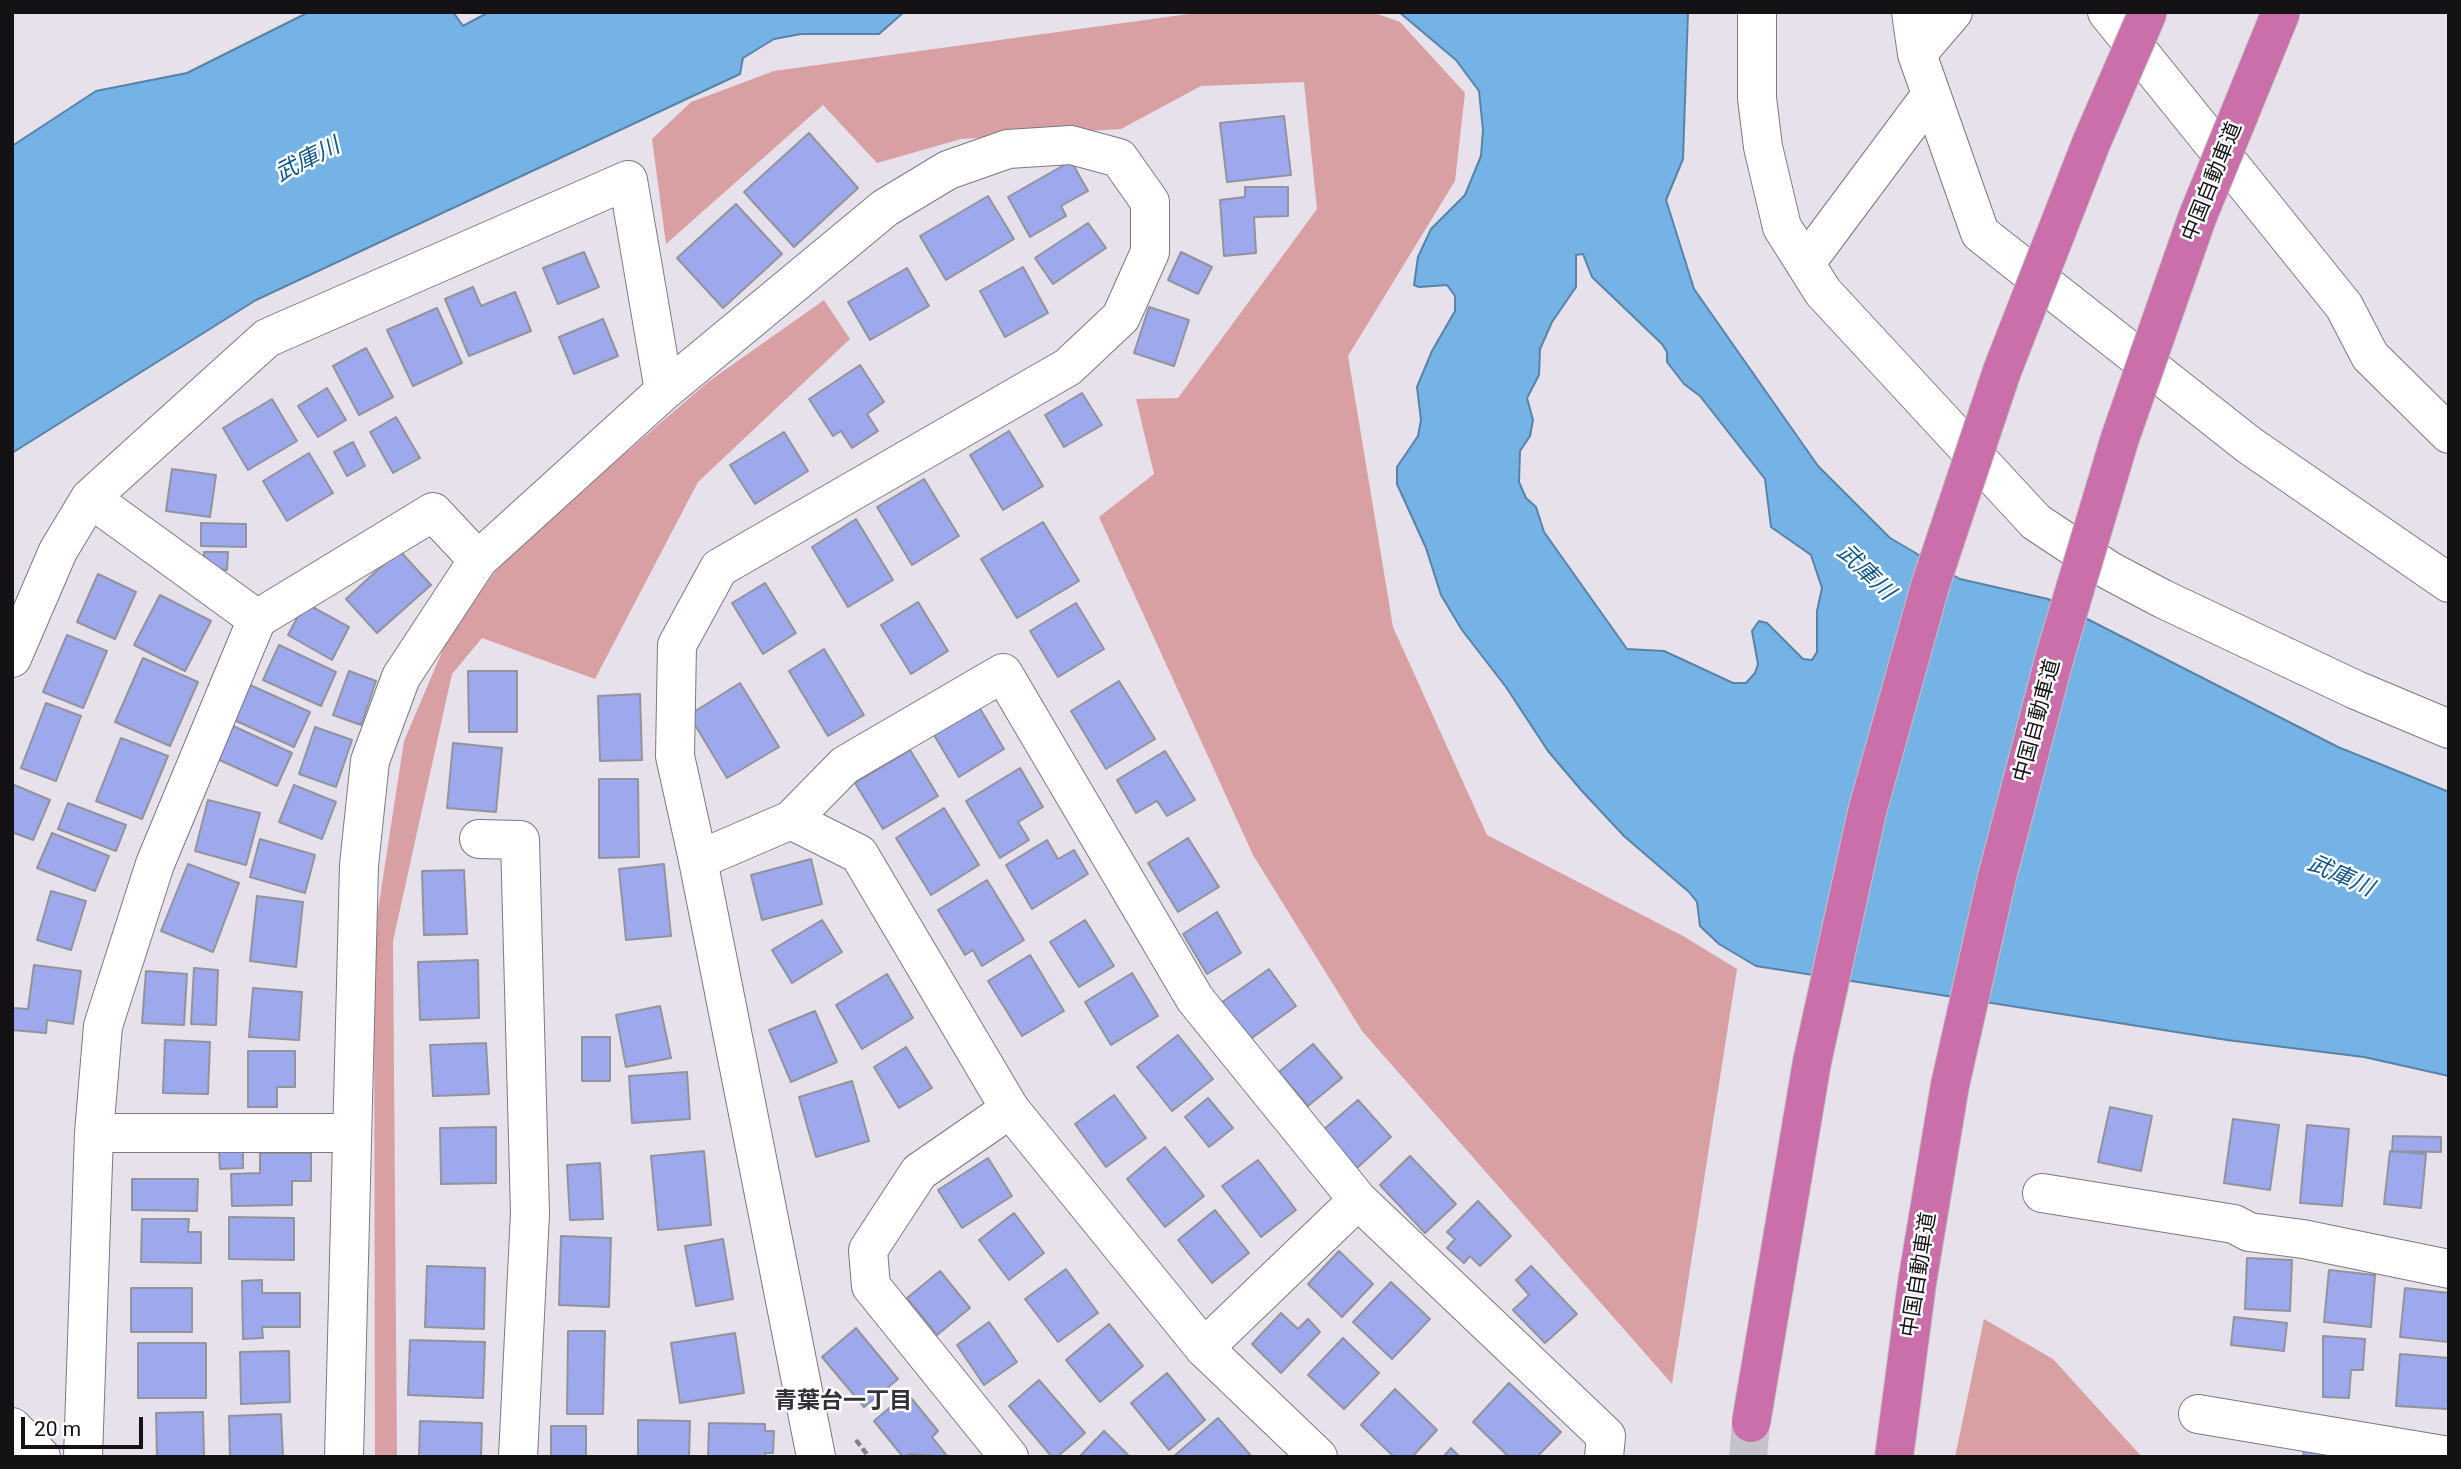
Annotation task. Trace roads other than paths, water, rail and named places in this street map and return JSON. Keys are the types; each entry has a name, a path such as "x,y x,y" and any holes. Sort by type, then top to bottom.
{"highway":[{"path":"1751,1423 1812,1062 1867,812 1930,586 2007,358 2092,141 2148,12"},
{"name":"中国自動車道","path":"1894,1457 1917,1283 1950,1085 1997,877 2045,695 2120,438 2197,218 2281,12"}],"street":[{"path":"1757,12 1756,99 1763,147 1782,227 1823,292 2036,522 2110,571 2163,599 2356,690 2449,729"},
{"path":"1911,12 1917,54 1980,233 2249,445 2449,583"},
{"path":"1917,54 1953,12"},
{"path":"2108,12 2344,306 2370,356 2449,434"},
{"path":"1805,264 1931,95"},
{"path":"344,1457 359,865 370,761 401,677 478,560 664,391 886,208 948,170 1008,149 1070,145 1119,158 1150,202 1150,252 1121,317 1069,367 719,568 677,645 675,757 698,860 816,1457"},
{"path":"12,658 58,551 90,498 267,338 628,180 664,391"},
{"path":"90,498 257,620"},
{"path":"83,1457 94,1133 103,1026 155,864 257,620 433,512 478,560"},
{"path":"698,860 790,820 845,765 1003,673 1195,999 1358,1200 1606,1436 1604,1457"},
{"path":"790,820 859,854 1010,1109 1204,1349 1318,1457"},
{"path":"479,839 520,840 530,1213 518,1457"},
{"path":"1009,1457 871,1286 868,1250 919,1172 1010,1109"},
{"path":"94,1133 351,1133"},
{"path":"2042,1193 2234,1224 2249,1232 2303,1239 2449,1269"},
{"path":"1204,1349 1358,1200"},
{"path":"2198,1414 2449,1456"},
{"path":"12,1427 41,1457"}],"water":[{"name":"武庫川","path":"309,12 453,12 463,26 489,12 904,12 879,34 801,34 774,39 743,58 740,74 256,300 12,453 12,146 96,91 187,73"},
{"name":"武庫川","path":"1399,12 1688,12 1683,159 1666,200 1694,289 1818,466 1890,538 1960,579 2048,599 2338,747 2449,792 2449,1076 2364,1057 2227,1040 1756,966 1719,944 1700,926 1697,902 1689,892 1624,836 1582,791 1548,751 1506,687 1462,630 1441,595 1426,548 1397,484 1397,467 1418,436 1421,420 1417,387 1432,351 1455,311 1455,296 1447,285 1414,285 1418,257 1431,229 1465,195 1481,156 1483,130 1479,91 1456,60","holes":["1583,254 1592,277 1662,344 1667,352 1667,362 1684,384 1700,396 1765,479 1771,527 1811,555 1822,588 1817,611 1817,652 1812,660 1803,659 1767,623 1759,621 1752,631 1758,664 1755,673 1746,683 1733,683 1664,651 1627,649 1544,532 1536,507 1526,498 1519,482 1520,451 1530,436 1533,420 1527,398 1539,375 1540,349 1552,322 1576,287 1576,255"]}],"tunnel":[{"path":"1748,1457 1751,1423"}],"district":[{"name":"青葉台一丁目","path":"843,1402"}]}
